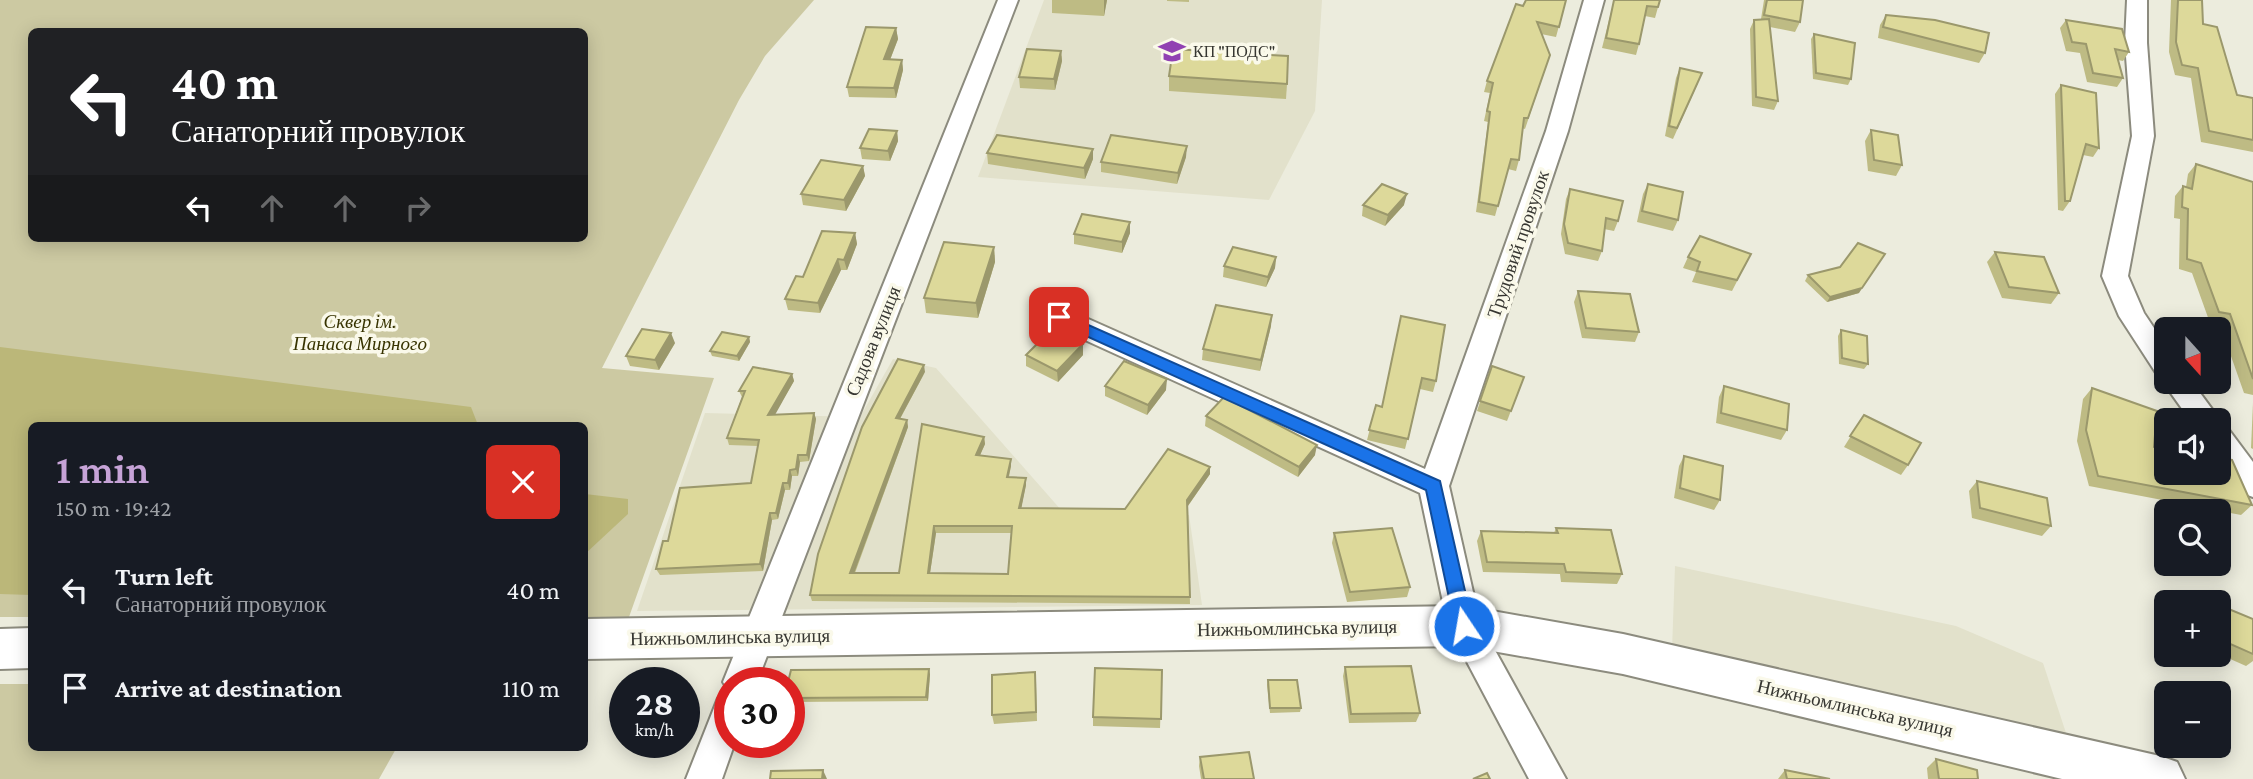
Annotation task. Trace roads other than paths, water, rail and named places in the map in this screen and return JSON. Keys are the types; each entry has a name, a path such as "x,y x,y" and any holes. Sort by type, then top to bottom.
{"main road":[{"name":"Нижньомлинська вулиця","path":"588,639 1464,626 1623,654 2160,779"},
{"path":"0,649 28,648"}],"street":[{"name":"Садова вулиця","path":"745,667 1008,0"},
{"name":"Трудовий провулок","path":"1434,486 1558,131 1594,0"},
{"path":"2137,0 2136,43 2143,136 2115,275 2132,316 2154,348"},
{"path":"1059,317 1434,486 1464,626 1548,779"},
{"path":"2231,455 2253,485"},
{"path":"704,779 714,752"}],"place":[{"name":"КП \"ПОДС\"","path":"1172,51"}],"park label":[{"name":"Сквер ім. Панаса Мирного","path":"360,332"}]}
